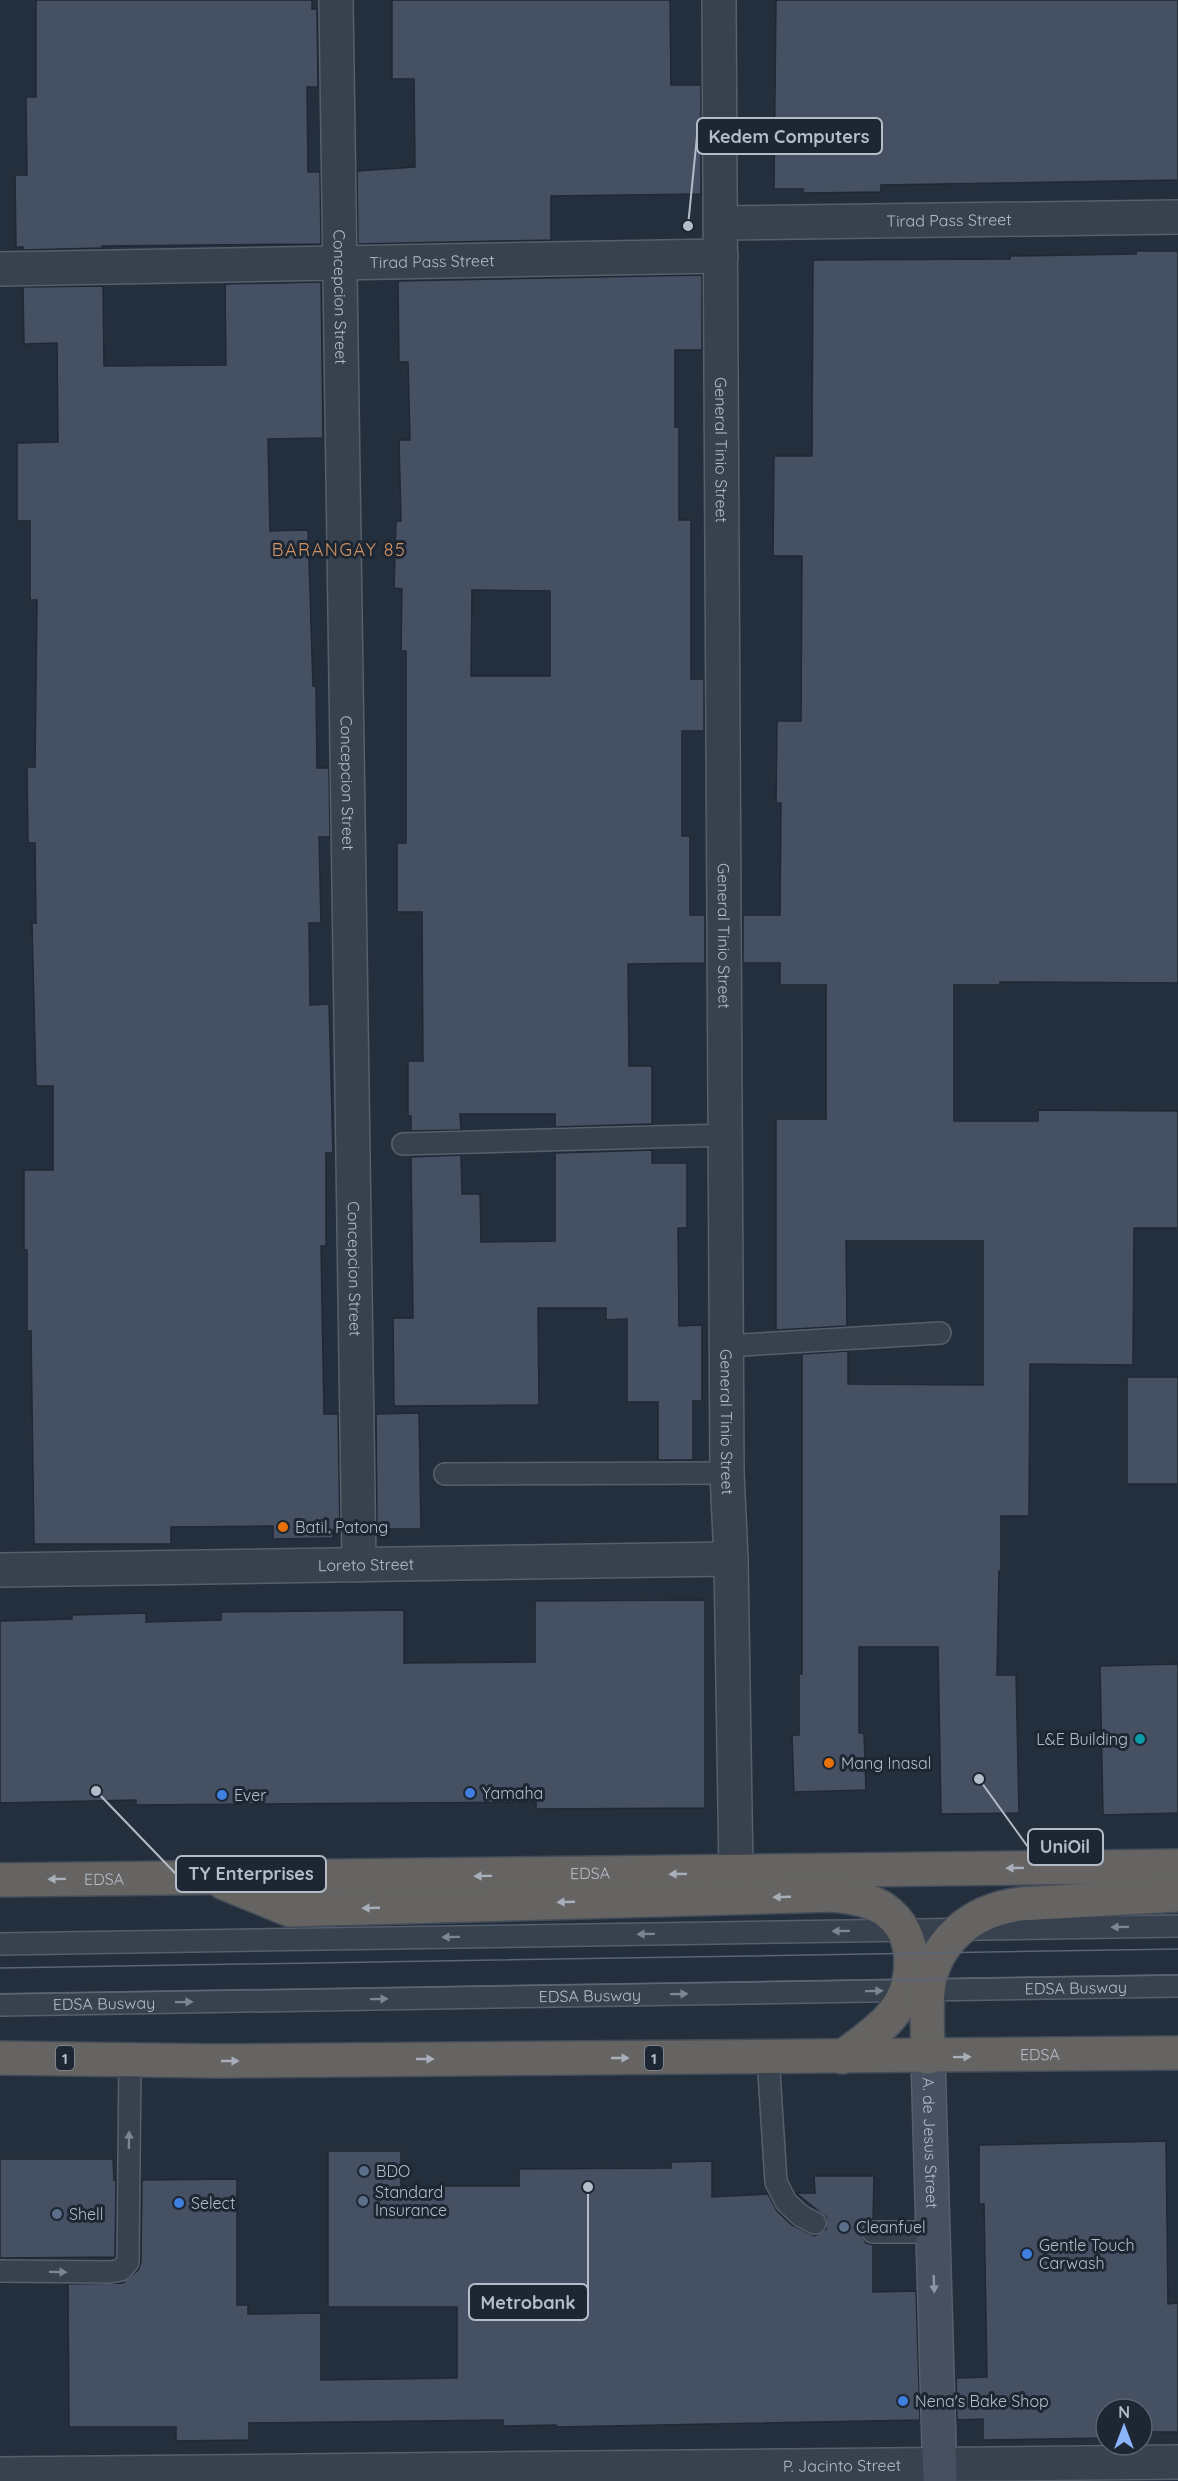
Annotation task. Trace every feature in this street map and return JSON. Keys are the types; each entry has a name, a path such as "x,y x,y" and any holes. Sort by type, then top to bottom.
{"highway":[{"name":"EDSA","path":"0,1880 1178,1866"},
{"path":"209,1877 290,1910 835,1895 866,1900 884,1909 904,1930 928,2057"},
{"path":"842,2057 888,2020 917,1991 940,1953 958,1930 981,1914 1007,1905 1178,1895"},
{"name":"EDSA","path":"0,2058 217,2061 928,2057 1178,2053"}],"main road":[{"name":"A. de Jesus Street","path":"928,2057 939,2473"}],"street":[{"name":"Concepcion Street","path":"336,0 359,1565"},
{"name":"General Tinio Street","path":"719,0 727,1473 731,1559 736,1873"},
{"name":"Tirad Pass Street","path":"721,223 1178,217"},
{"name":"Tirad Pass Street","path":"0,269 721,256"},
{"name":"Loreto Street","path":"0,1570 731,1559"},
{"name":"P. Jacinto Street","path":"0,2474 939,2473 1178,2462"}],"lane":[{"path":"403,1144 726,1135"},
{"path":"726,1346 940,1333"},
{"path":"445,1474 727,1473"},
{"path":"0,1944 1178,1926"},
{"name":"EDSA Busway","path":"0,2005 1178,1986"},
{"path":"768,2057 776,2182 786,2202 801,2216 815,2223"},
{"path":"0,2271 110,2272 121,2270 128,2262 130,2059"},
{"path":"873,2232 933,2232"}],"building":[{"path":"36,0 312,0 312,9 317,9 318,87 307,87 308,172 320,172 321,244 102,246 102,248 23,250 23,247 16,247 15,175 27,175 26,97 36,97"},
{"path":"392,0 670,0 671,85 701,85 701,194 551,196 551,240 358,244 357,171 415,167 414,79 392,79"},
{"path":"776,0 1178,0 1178,180 881,185 881,192 803,193 803,189 774,189"},
{"path":"1136,251 1178,251 1178,983 1000,982 1000,985 954,985 954,1121 1038,1121 1038,1110 1178,1111 1178,1228 1134,1228 1133,1365 1030,1364 1029,1516 1001,1516 1001,1571 999,1571 997,1675 1016,1675 1019,1813 941,1814 938,1647 859,1647 859,1733 864,1733 866,1790 794,1792 792,1735 799,1735 799,1674 802,1674 802,1354 848,1351 848,1384 983,1385 983,1241 846,1241 847,1326 776,1330 776,1119 826,1119 826,985 780,985 780,963 743,963 743,915 780,915 781,803 776,803 777,721 801,721 802,556 773,556 774,456 812,456 813,260 1010,259 1010,256 1136,254"},
{"path":"702,275 702,350 675,350 675,427 679,427 679,520 691,520 691,679 704,679 704,731 682,731 682,836 690,836 690,915 705,915 705,963 628,964 629,1066 652,1066 652,1124 555,1127 555,1114 460,1114 461,1130 411,1131 411,1116 408,1116 408,1061 423,1061 422,912 397,912 397,843 406,843 406,651 401,651 402,589 394,588 396,521 401,521 399,440 410,440 408,362 399,362 398,281","holes":["472,590 550,591 550,676 471,676"]},
{"path":"321,282 323,438 268,439 270,531 308,530 313,686 316,686 317,768 329,768 330,837 319,837 321,923 309,923 310,1005 329,1004 333,1153 326,1153 326,1246 321,1246 324,1414 338,1414 340,1530 333,1530 333,1538 273,1539 273,1526 171,1527 171,1544 34,1544 31,1331 27,1331 24,1170 53,1170 53,1086 36,1086 32,923 36,923 35,843 28,843 27,767 35,767 37,600 30,600 30,521 17,521 17,443 58,442 57,343 24,344 23,287 103,286 104,366 226,365 225,284"},
{"path":"652,1150 652,1163 687,1163 687,1228 678,1228 679,1326 702,1325 702,1401 693,1401 693,1460 658,1460 658,1402 627,1402 627,1319 606,1320 606,1308 538,1308 539,1405 394,1406 393,1318 413,1318 411,1157 461,1155 462,1194 480,1194 481,1242 555,1241 555,1153"},
{"path":"1127,1377 1178,1377 1178,1484 1127,1484"},
{"path":"419,1413 421,1529 377,1529 376,1414"},
{"path":"705,1600 705,1808 536,1809 536,1802 136,1805 136,1800 0,1803 0,1621 72,1619 72,1615 146,1613 146,1622 221,1620 221,1612 404,1610 404,1663 535,1662 535,1601"},
{"name":"L&E Building","path":"1178,1664 1178,1813 1103,1815 1100,1666"},
{"path":"1166,2141 1168,2304 1178,2303 1178,2432 1154,2432 1154,2397 1094,2397 1094,2438 983,2440 983,2419 957,2420 956,2378 987,2377 984,2204 979,2204 979,2145"},
{"path":"328,2151 401,2151 401,2186 519,2186 519,2169 671,2168 671,2162 712,2161 712,2197 768,2194 777,2211 792,2225 815,2236 826,2229 826,2217 796,2193 815,2193 814,2176 874,2176 873,2219 862,2225 860,2233 866,2243 873,2245 873,2292 916,2291 920,2420 556,2427 556,2425 503,2426 503,2420 249,2423 249,2440 176,2441 176,2427 69,2427 68,2284 123,2283 138,2270 141,2262 142,2180 237,2179 237,2305 248,2305 248,2314 321,2313 321,2380 457,2378 457,2307 328,2307"},
{"name":"Shell","path":"0,2159 113,2159 114,2180 116,2180 115,2257 0,2258"}],"tram line":[{"path":"0,1968 1178,1949"},
{"path":"0,1994 1178,1975"}],"place":[{"name":"Kedem Computers","path":"688,226"},
{"name":"Batil. Patong","path":"283,1527"},
{"name":"L&E Building","path":"1140,1739"},
{"name":"Mang Inasal","path":"829,1763"},
{"name":"UniOil","path":"979,1779"},
{"name":"TY Enterprises","path":"96,1791"},
{"name":"Yamaha","path":"470,1793"},
{"name":"Ever","path":"222,1795"},
{"name":"BDO","path":"364,2171"},
{"name":"Metrobank","path":"588,2187"},
{"name":"Standard Insurance","path":"363,2201"},
{"name":"Select","path":"179,2203"},
{"name":"Shell","path":"57,2214"},
{"name":"Cleanfuel","path":"844,2227"},
{"name":"Gentle Touch Carwash","path":"1027,2254"},
{"name":"Nena's Bake Shop","path":"903,2401"}],"district":[{"name":"BARANGAY 85","path":"339,549"}]}
